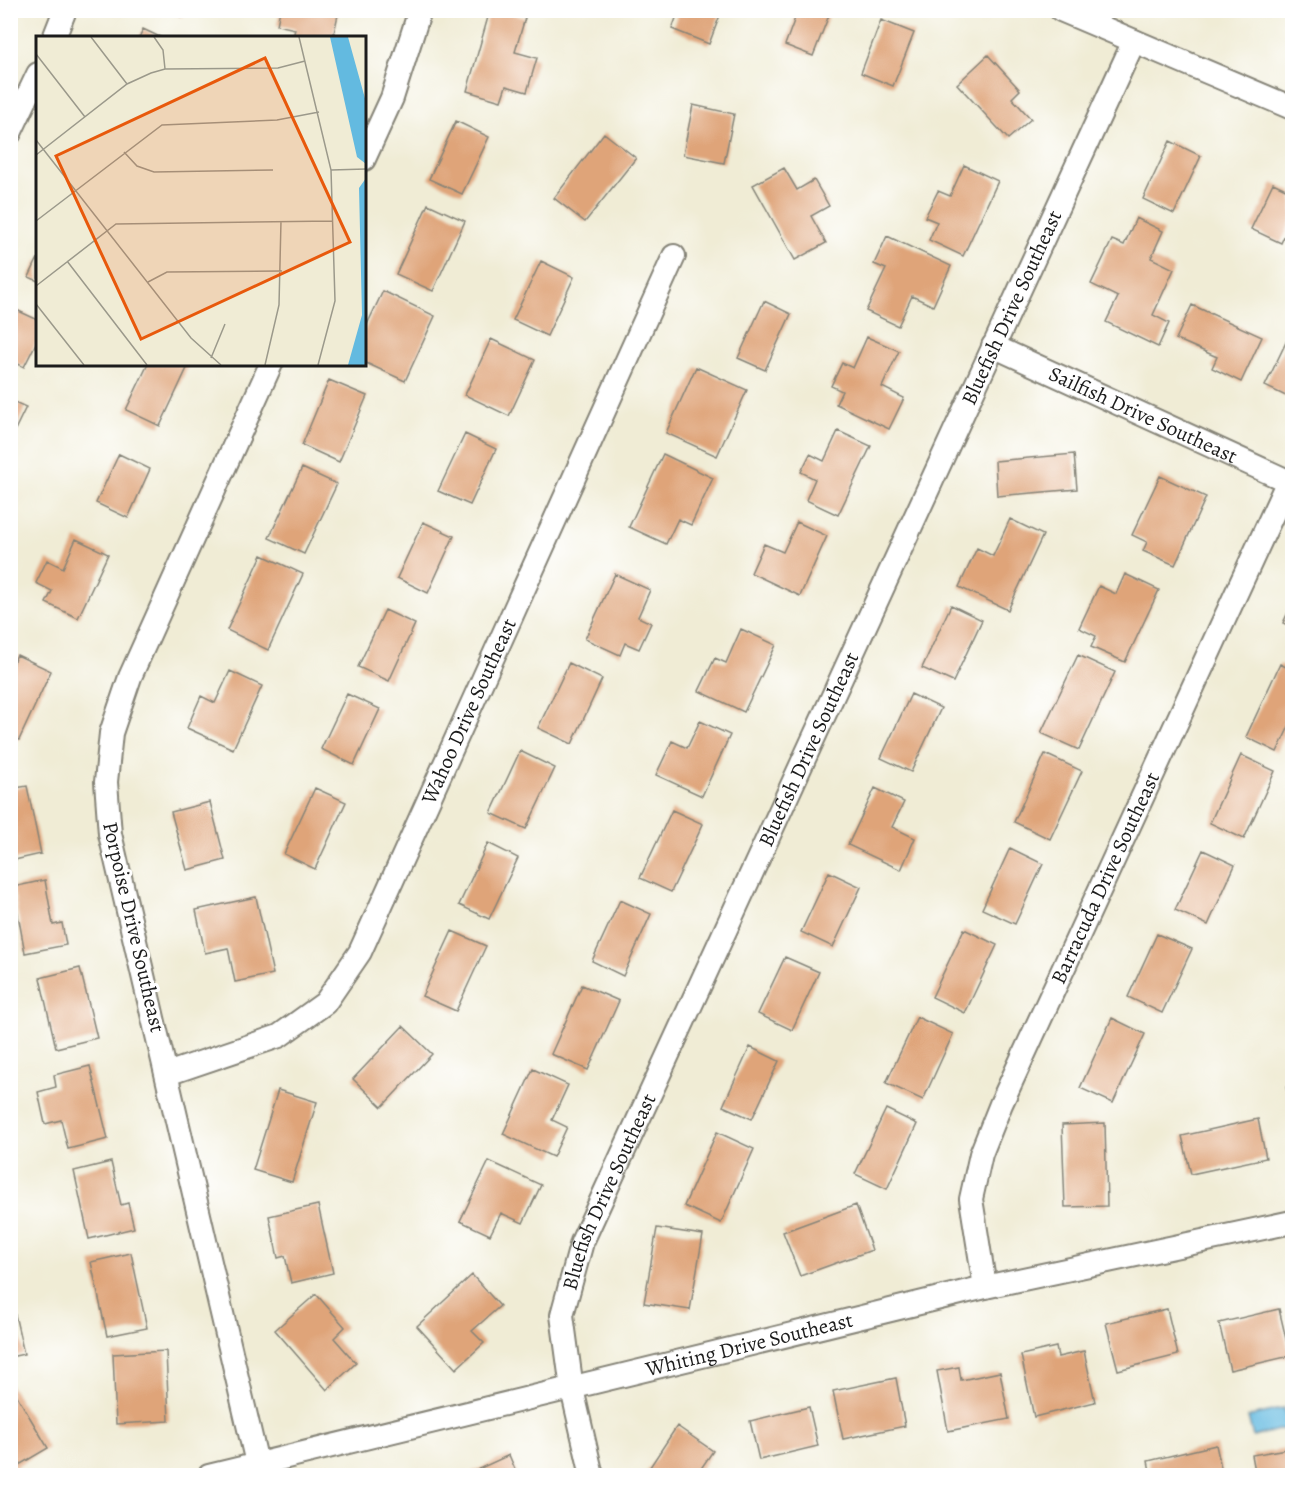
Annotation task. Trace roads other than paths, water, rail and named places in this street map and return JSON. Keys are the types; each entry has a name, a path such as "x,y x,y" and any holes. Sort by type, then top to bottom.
{"street":[{"path":"55,36 65,10"},
{"path":"366,155 392,98 420,10"},
{"path":"1061,10 1293,108"},
{"name":"Bluefish Drive Southeast","path":"592,1476 572,1389 562,1315 582,1242 1134,41"},
{"path":"10,133 36,78"},
{"name":"Wahoo Drive Southeast","path":"167,1074 279,1036 325,1003 360,952 674,256"},
{"name":"Sailfish Drive Southeast","path":"993,346 1290,482"},
{"name":"Porpoise Drive Southeast","path":"259,1470 110,834 106,782 111,733 130,677 270,366"},
{"name":"Barracuda Drive Southeast","path":"985,1287 971,1199 981,1154 1001,1104 1290,482"},
{"name":"Whiting Drive Southeast","path":"209,1476 259,1470 572,1389 985,1287 1293,1222"}],"water":[{"path":"1284,1408 1289,1427 1253,1437 1248,1417"}]}
